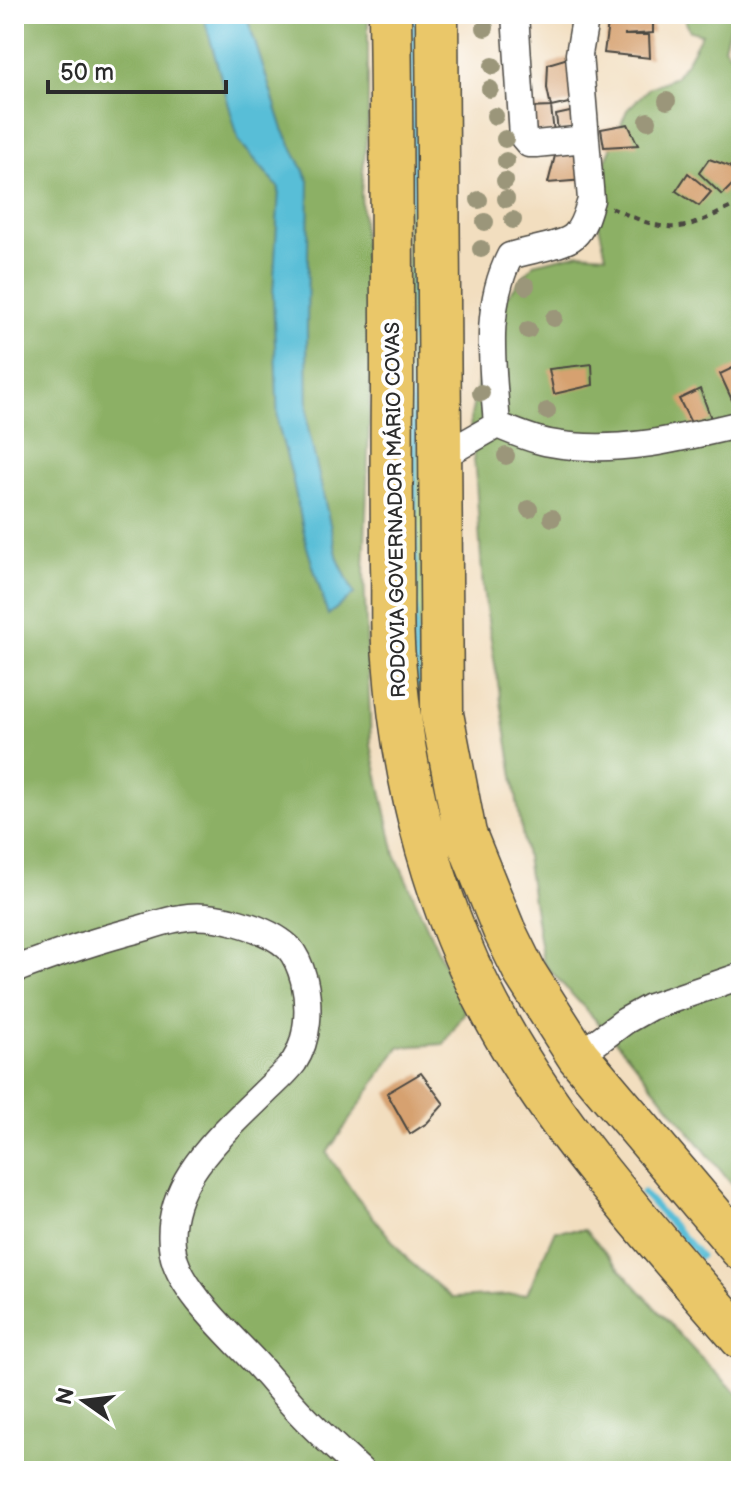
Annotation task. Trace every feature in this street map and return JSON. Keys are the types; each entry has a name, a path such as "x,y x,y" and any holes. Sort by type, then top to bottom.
{"highway":[{"name":"RODOVIA GOVERNADOR MÁRIO COVAS","path":"390,14 393,655 412,788 434,876 480,988 500,1028 550,1107 630,1208 741,1338"},
{"path":"437,14 442,714 465,834 525,973 578,1056 741,1249"}],"street":[{"path":"515,14 523,137 529,144 585,139"},
{"path":"497,425 491,322 504,269 510,256 563,243 576,235 591,200 579,54 586,14"},
{"path":"497,425 552,444 620,446 668,442 741,424"},
{"path":"439,458 497,425"},
{"path":"14,970 84,944 183,917 228,920 258,930 290,949 300,965 308,1002 302,1045 293,1063 211,1146 188,1178 175,1204 173,1254 181,1277 207,1310 303,1417 361,1471"},
{"path":"578,1056 625,1021 650,1007 741,976"}],"path":[{"path":"591,200 650,224 671,228 693,225 741,203"}],"green space":[{"path":"14,14 368,14 368,120 361,193 371,368 364,574 371,745 395,854 465,1012 444,1044 399,1047 327,1153 355,1195 408,1260 452,1298 527,1294 555,1230 585,1230 697,1354 741,1397 741,1471 14,1471"},
{"path":"405,14 423,14 459,858 441,861 410,694"},
{"path":"682,14 733,14 724,47 738,62 741,109 741,125 734,131 741,141 741,153 732,163 741,180 741,1196 627,1054 543,963 483,590 470,420 480,373 500,320 504,300 534,264 580,253 606,255 598,221 606,160 627,110 649,88 675,77 702,34 690,31"}],"water":[{"path":"203,14 246,14 283,129 309,181 308,428 338,559 354,594 328,615 307,547 278,425 273,295 279,188 239,141"}],"building":[{"path":"653,14 653,33 624,35 649,35 650,58 604,53 609,16"},
{"path":"568,58 573,102 551,107 547,88 548,64"},
{"path":"551,107 554,133 530,132 526,108"},
{"path":"579,110 580,128 558,131 556,115"},
{"path":"628,124 638,145 604,147 601,129"},
{"path":"556,152 583,153 584,180 548,183"},
{"path":"709,159 729,166 738,179 722,195 699,173"},
{"path":"688,173 711,192 699,206 676,191"},
{"path":"592,364 593,385 554,394 549,369"},
{"path":"741,364 741,412 738,413 720,374"},
{"path":"700,389 712,421 693,427 679,399"},
{"path":"421,1073 444,1104 427,1123 410,1134 387,1093"}],"waterway":[{"path":"413,14 417,684"},
{"path":"643,1193 700,1256"}]}
